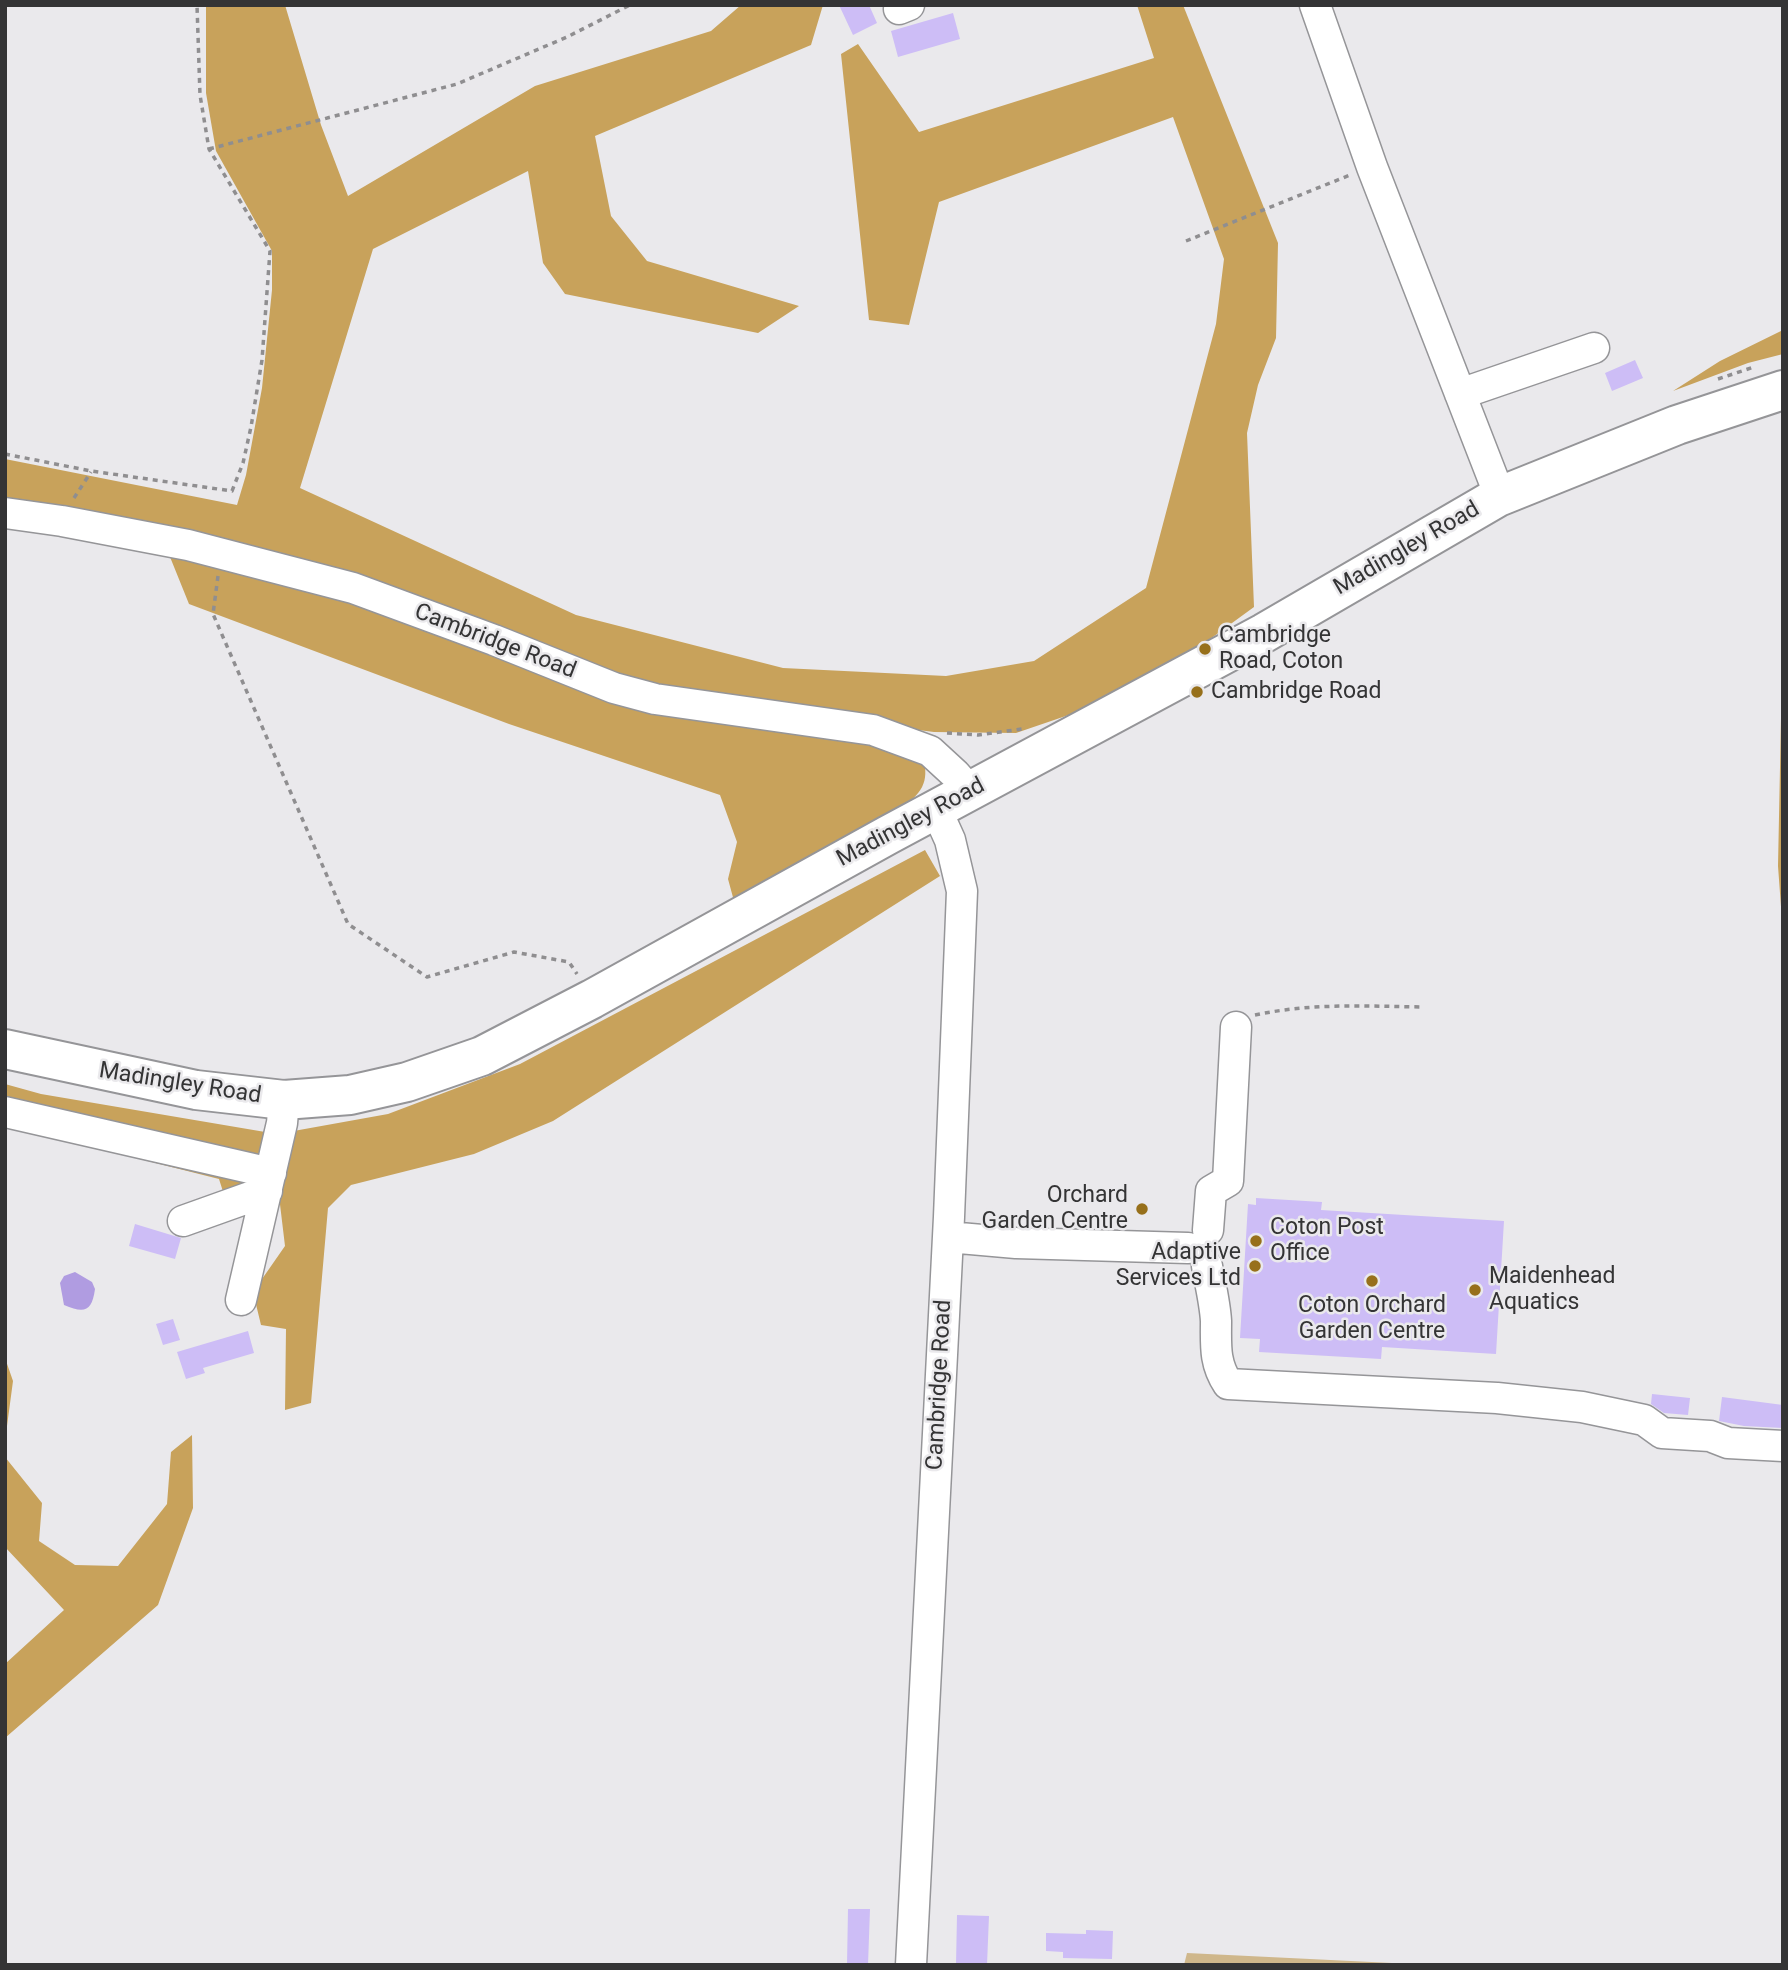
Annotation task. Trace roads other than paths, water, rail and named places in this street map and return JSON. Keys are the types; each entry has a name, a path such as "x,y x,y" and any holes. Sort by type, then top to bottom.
{"highway":[{"name":"Madingley Road","path":"5,1049 196,1090 284,1100 350,1095 407,1082 482,1056 592,999 936,809 1264,633 1498,497 1677,425 1783,390"}],"street":[{"path":"1315,5 1372,167 1498,497"},
{"path":"1460,394 1594,348"},
{"name":"Cambridge Road","path":"5,513 188,545 353,588 614,688 655,699 873,730 930,751 956,774 970,791"},
{"name":"Cambridge Road","path":"911,1965 948,1237 962,891 950,840 936,809"},
{"path":"1236,1027 1228,1181 1211,1191 1198,1247 1216,1319 1214,1340 1218,1349 1219,1370 1228,1384 1497,1398 1558,1405 1644,1420 1662,1433 1710,1436 1728,1443 1783,1446"},
{"path":"241,1300 282,1123 284,1100"},
{"path":"5,1112 269,1182"},
{"path":"183,1221 269,1182"},
{"path":"948,1237 1016,1243 1065,1227 1198,1247"}],"place":[{"name":"Cambridge Road, Coton","path":"1205,649"},
{"name":"Cambridge Road","path":"1197,692"},
{"name":"Orchard Garden Centre","path":"1142,1209"},
{"name":"Coton Post Office","path":"1256,1241"},
{"name":"Adaptive Services Ltd","path":"1255,1266"},
{"name":"Coton Orchard Garden Centre","path":"1372,1281"},
{"name":"Maidenhead Aquatics","path":"1475,1290"}]}
